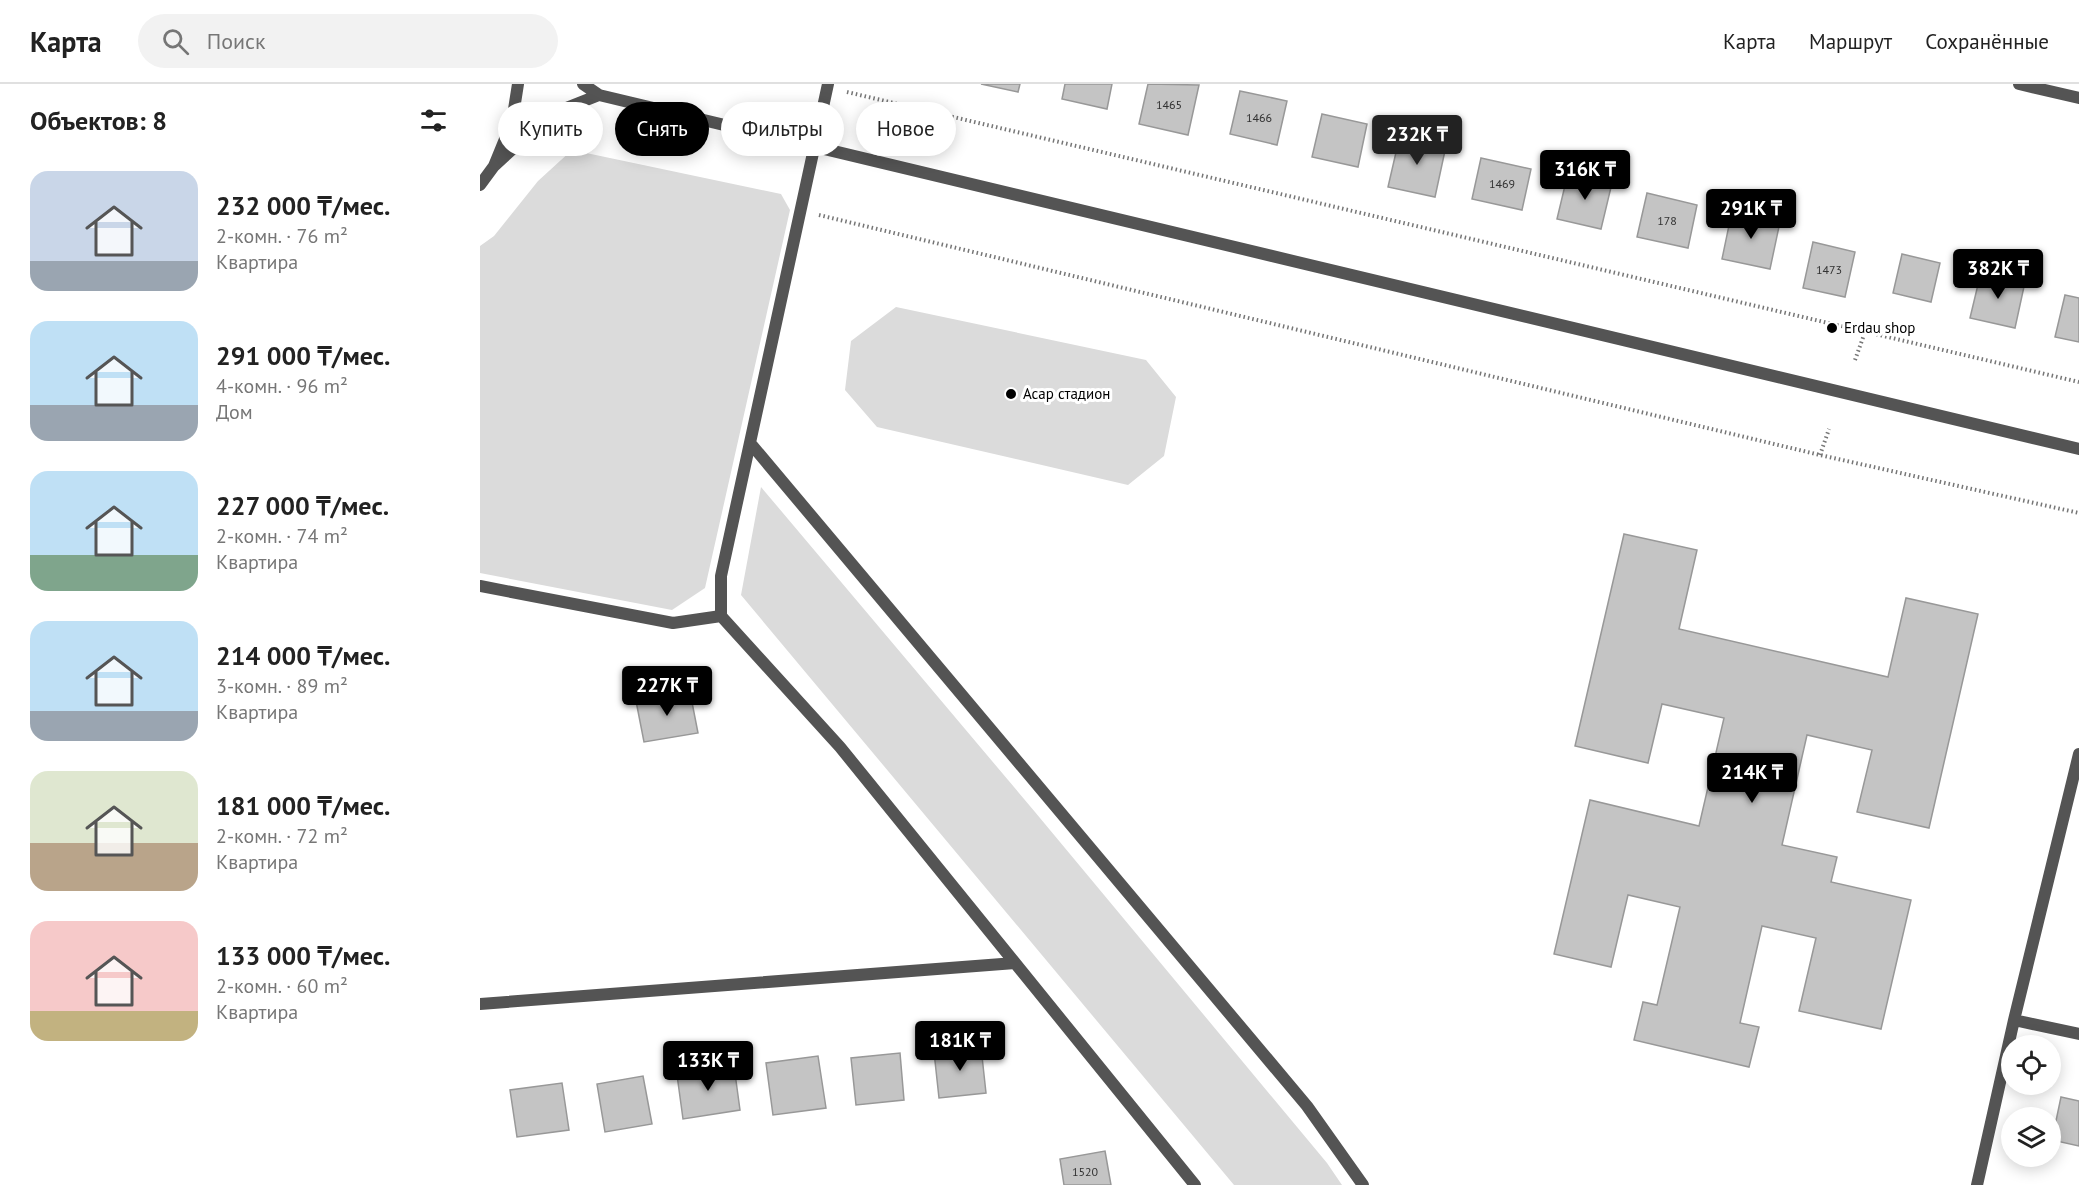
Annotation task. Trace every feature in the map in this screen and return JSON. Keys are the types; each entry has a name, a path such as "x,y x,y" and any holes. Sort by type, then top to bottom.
{"street":[{"path":"494,166 512,122 518,84"},
{"path":"583,84 599,95 721,124"},
{"path":"2019,84 2079,98"},
{"path":"825,102 828,86"},
{"path":"480,185 494,166 551,114 599,95"},
{"path":"844,153 2079,449"},
{"path":"813,156 721,576 721,616 840,747 1195,1185"},
{"path":"751,444 1307,1106 1363,1185"},
{"path":"480,586 673,623 721,616"},
{"path":"1977,1185 2014,1020 2079,754"},
{"path":"480,1004 1015,963"},
{"path":"2014,1020 2079,1035"}],"path":[{"path":"828,86 2079,382"},
{"path":"801,211 1821,455 2079,513"},
{"path":"1855,360 1865,332"},
{"path":"1821,455 1829,429"}],"shaded area":[{"path":"565,156 600,156 781,194 790,210 705,588 672,610 480,573 480,246 494,236 538,181"},
{"name":"Асар стадион","path":"896,307 1146,360 1176,397 1164,456 1128,485 877,427 845,390 851,341"},
{"path":"761,487 1035,812 1327,1163 1342,1185 1234,1185 741,595"}],"building":[{"path":"981,84 1020,84 1018,92"},
{"path":"1065,84 1112,84 1107,109 1062,99"},
{"path":"1148,84 1199,85 1188,135 1139,124"},
{"path":"1240,91 1287,101 1277,145 1230,134"},
{"path":"1322,114 1367,124 1358,167 1312,157"},
{"path":"1400,135 1446,146 1435,197 1388,187"},
{"path":"1481,158 1531,169 1522,210 1472,199"},
{"path":"1568,173 1612,183 1601,229 1557,219"},
{"path":"1647,193 1697,205 1688,248 1637,237"},
{"path":"1732,211 1780,222 1770,269 1722,259"},
{"path":"1813,242 1855,252 1845,297 1803,288"},
{"path":"1902,254 1940,263 1931,302 1893,293"},
{"path":"1981,272 2025,282 2015,328 1970,318"},
{"path":"2065,295 2079,298 2079,342 2055,337"},
{"path":"1624,534 1697,550 1679,629 1888,677 1906,598 1978,614 1929,828 1857,812 1872,750 1807,735 1782,845 1837,857 1831,882 1911,900 1881,1029 1799,1011 1816,938 1762,926 1740,1023 1759,1027 1749,1067 1634,1040 1643,1002 1657,1005 1680,907 1628,895 1611,967 1554,954 1590,800 1699,826 1724,718 1662,704 1648,763 1575,746"},
{"path":"690,692 698,733 644,742 636,701"},
{"path":"981,1047 986,1093 939,1098 934,1052"},
{"path":"900,1053 904,1100 856,1105 851,1058"},
{"path":"818,1056 826,1108 773,1115 766,1063"},
{"path":"734,1066 740,1110 683,1119 677,1075"},
{"path":"643,1076 652,1124 605,1132 597,1084"},
{"path":"562,1083 569,1130 517,1137 510,1090"},
{"path":"2061,1097 2079,1101 2079,1146 2061,1142 2061,1107 2059,1107"},
{"path":"1105,1151 1111,1185 1064,1185 1060,1159"}],"place":[{"name":"Erdau shop","path":"1832,328"},
{"name":"Асар стадион","path":"1011,394"}]}
